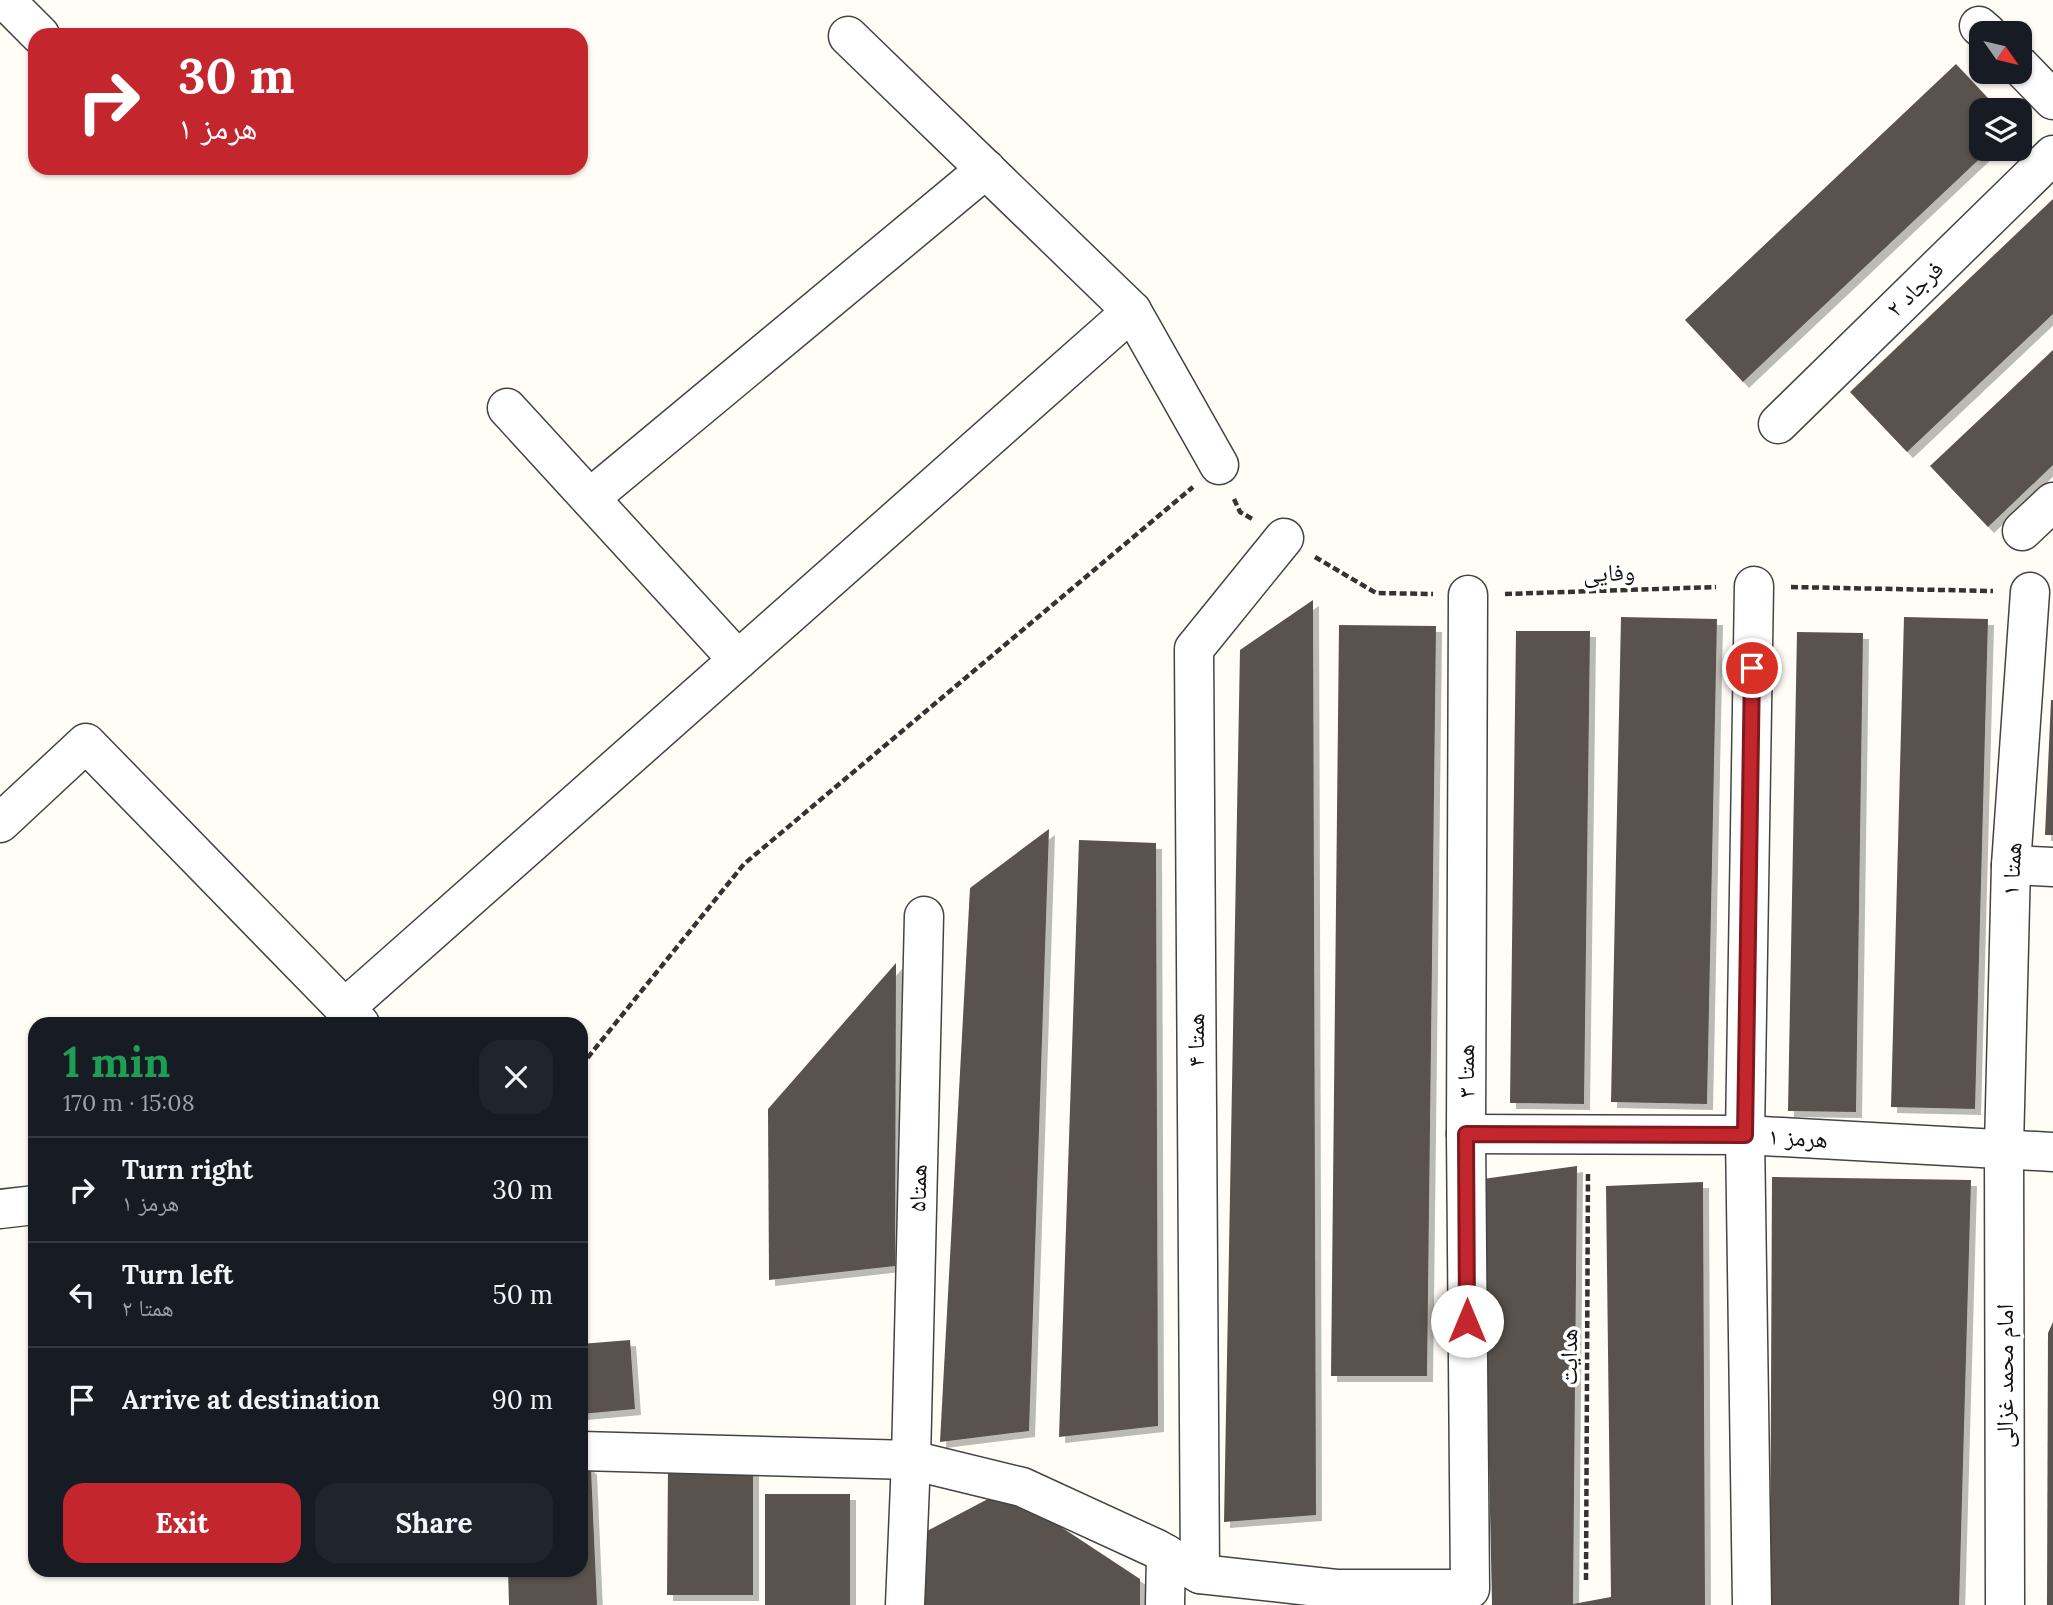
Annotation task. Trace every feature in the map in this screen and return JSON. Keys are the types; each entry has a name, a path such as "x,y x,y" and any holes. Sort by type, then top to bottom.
{"street":[{"path":"5,0 33,28"},
{"path":"848,36 1132,311 1219,465"},
{"path":"2032,78 2053,100"},
{"name":"فرجاد ۲","path":"1778,424 2053,155"},
{"path":"590,498 986,169"},
{"path":"0,822 86,743 353,1016 738,660 1132,311"},
{"path":"508,408 738,660"},
{"path":"2022,531 2053,502"},
{"name":"همتا ۴","path":"1200,1574 1194,649 1284,538"},
{"path":"1752,1605 1745,1135 1754,586"},
{"name":"همتا ۱","path":"2004,1147 2011,865 2031,592"},
{"name":"همتا ۳","path":"1200,1574 1336,1589 1470,1589 1466,1134 1468,595"},
{"path":"2011,865 2053,867"},
{"name":"همتا۵","path":"905,1605 924,916"},
{"name":"هرمز ۱","path":"1466,1134 1745,1135 2004,1147 2053,1152"},
{"name":"امام محمد غزالی","path":"2004,1147 2005,1605"},
{"path":"0,1209 28,1206"},
{"path":"588,1451 911,1460 1022,1488 1166,1554 1200,1574"},
{"path":"1165,1605 1166,1554"}],"path":[{"name":"وفایی","path":"1219,465 1240,512 1376,593 1468,595 1754,586 2031,592"},
{"path":"588,1057 744,864 1219,465"},
{"name":"هدایت","path":"1586,1580 1588,1135"}],"building":[{"path":"1956,64 1969,78 1969,84 1975,84 1988,98 1969,98 1969,161 1977,161 1743,382 1685,320"},
{"path":"2053,199 2053,314 1907,452 1850,392"},
{"path":"2053,350 2053,465 1988,527 1930,466"},
{"path":"1313,600 1316,1515 1224,1522 1240,650"},
{"path":"1621,617 1717,619 1707,1104 1611,1102"},
{"path":"1904,617 1988,619 1975,1109 1891,1107"},
{"path":"1339,625 1436,626 1427,1376 1331,1376"},
{"path":"1516,631 1590,631 1584,1104 1510,1103"},
{"path":"1797,632 1863,633 1856,1112 1788,1111"},
{"path":"2051,700 2053,835 2045,835"},
{"path":"1049,829 1029,1431 940,1442 970,888"},
{"path":"1079,840 1156,843 1158,1426 1059,1437"},
{"path":"896,963 895,1266 769,1280 768,1109"},
{"path":"1577,1166 1573,1604 1611,1597 1606,1186 1703,1182 1705,1605 1492,1605 1483,1179"},
{"path":"1772,1177 1971,1180 1959,1605 1770,1605"},
{"path":"2053,1322 2053,1605 2047,1605 2048,1333"},
{"path":"630,1340 635,1409 588,1413 588,1343"},
{"path":"588,1466 591,1469 597,1605 509,1605 508,1577 588,1577"},
{"path":"753,1466 753,1595 667,1595 668,1467"},
{"path":"1005,1490 1140,1579 1140,1605 912,1605 908,1541"},
{"path":"765,1494 850,1494 850,1605 765,1605"}],"route":[{"path":"1467,1321 1466,1134 1745,1135 1752,668"}]}
